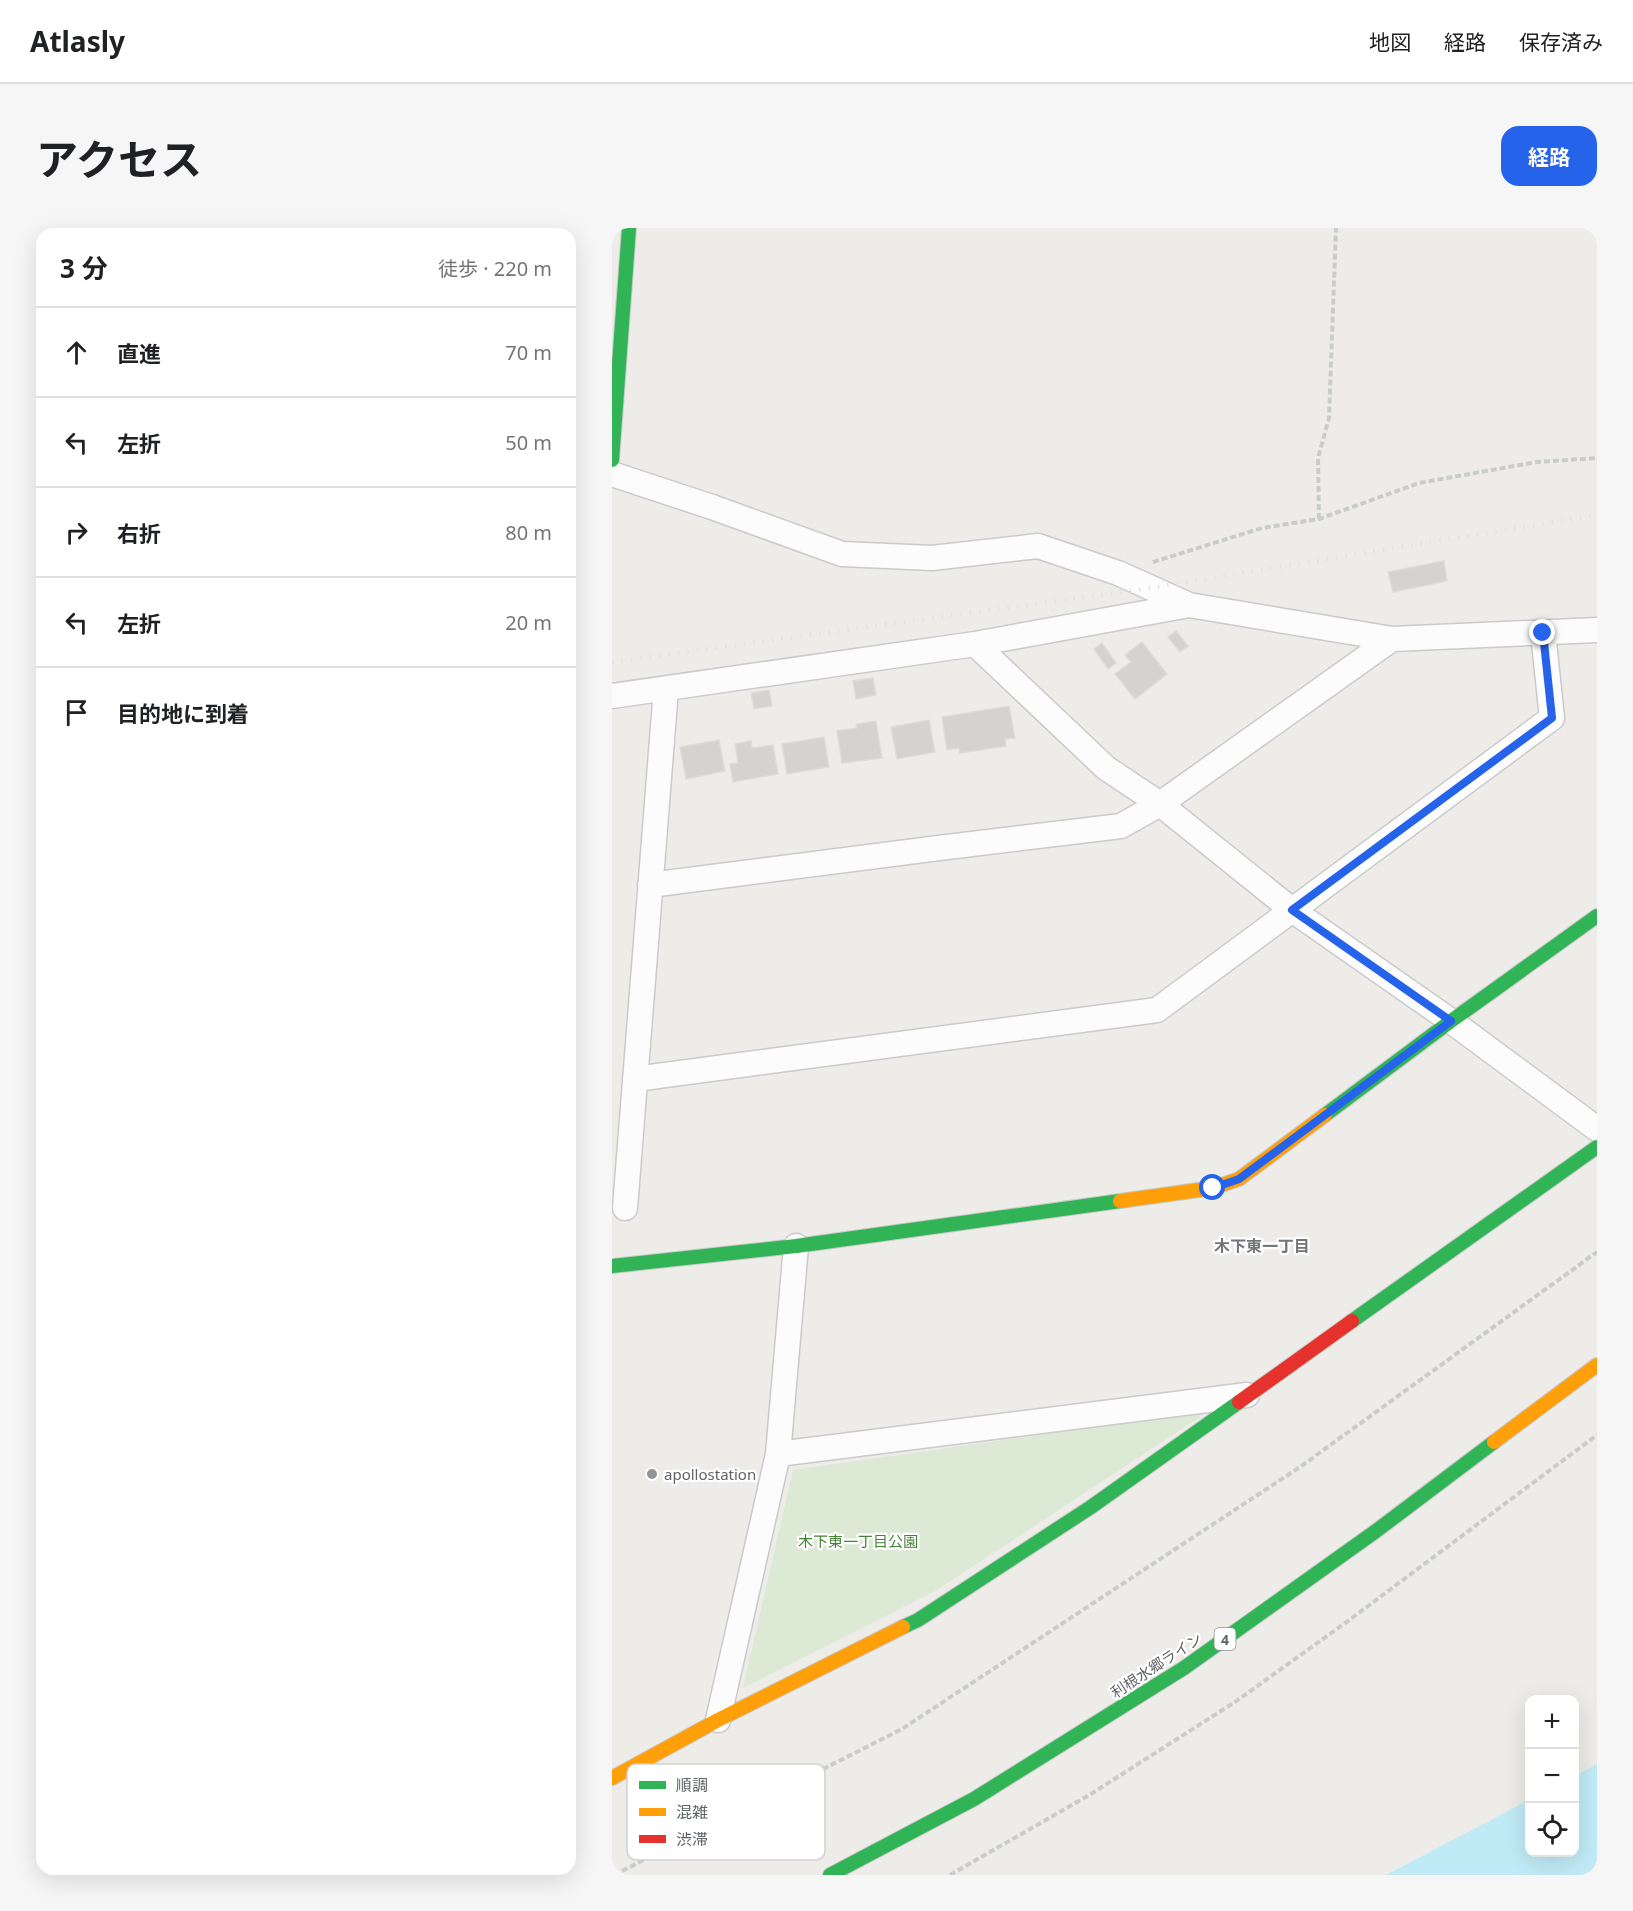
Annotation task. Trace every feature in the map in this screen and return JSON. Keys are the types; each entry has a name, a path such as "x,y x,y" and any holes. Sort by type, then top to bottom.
{"main road":[{"path":"612,460 629,228"},
{"path":"612,1266 796,1246 1213,1188 1239,1179 1451,1021 1597,916"},
{"path":"638,1764 718,1720 918,1620 1091,1507 1597,1147"},
{"name":"利根水郷ライン","path":"830,1875 974,1798 1184,1668 1376,1531 1597,1365"},
{"path":"612,1778 627,1770"}],"street":[{"path":"612,474 842,554 932,558 1038,546 1118,573 1189,605 1392,639 1597,630"},
{"path":"612,696 975,644 1189,605"},
{"path":"635,1079 1157,1010 1552,718 1543,633"},
{"path":"650,885 1121,826 1160,804 1392,639"},
{"path":"975,644 1106,768 1160,804 1292,910 1451,1021 1597,1129"},
{"path":"625,1208 666,689"},
{"path":"718,1720 778,1454 796,1246"},
{"path":"778,1454 1250,1394"}],"path":[{"path":"1319,519 1318,458 1329,418 1336,228"},
{"path":"1118,573 1262,528 1319,519 1419,483 1537,462 1597,458"},
{"path":"825,1768 902,1729 1300,1467 1597,1252"},
{"path":"950,1875 1091,1794 1235,1702 1597,1435"},
{"path":"614,1875 644,1860"}],"green space":[{"name":"木下東一丁目公園","path":"1209,1411 937,1590 743,1688 793,1470"}],"water":[{"path":"1597,1764 1597,1875 1386,1875 1525,1802 1525,1857 1579,1857 1579,1774"}],"building":[{"path":"1444,561 1447,581 1393,592 1388,572"},
{"path":"1176,631 1188,646 1180,652 1168,637"},
{"path":"1142,642 1167,674 1135,699 1115,674 1131,662 1125,655"},
{"path":"1102,643 1116,663 1108,669 1094,649"},
{"path":"873,678 876,695 856,699 853,681"},
{"path":"769,690 772,706 754,709 751,693"},
{"path":"1009,706 1015,738 1005,739 1006,746 960,753 959,748 947,750 942,717"},
{"path":"929,720 935,752 897,759 891,727"},
{"path":"876,721 882,758 842,763 837,731 857,728 856,724"},
{"path":"824,737 829,767 787,774 782,744"},
{"path":"719,740 725,771 686,779 680,747"},
{"path":"751,741 752,748 773,745 778,774 733,782 730,764 738,763 735,744"}],"railway":[{"path":"612,662 1151,588 1597,515"}],"traffic: fast":[{"path":"612,460 629,228"},
{"path":"1325,1115 1597,916"},
{"path":"1352,1321 1597,1147"},
{"path":"612,1266 796,1246 1120,1201"},
{"path":"903,1627 918,1620 1091,1507 1239,1402"},
{"path":"830,1875 974,1799 1184,1668 1376,1531 1494,1442"}],"traffic: slow":[{"path":"1120,1201 1213,1188 1239,1179 1325,1115"},
{"path":"1494,1442 1597,1365"},
{"path":"638,1764 718,1720 903,1627"},
{"path":"612,1778 627,1770"}],"traffic: jam":[{"path":"1239,1402 1352,1321"}],"place":[{"name":"apollostation","path":"652,1474"}],"district":[{"name":"木下東一丁目","path":"1262,1246"}],"route":[{"path":"1213,1188 1239,1179 1451,1021 1292,910 1552,718 1543,633"}]}
